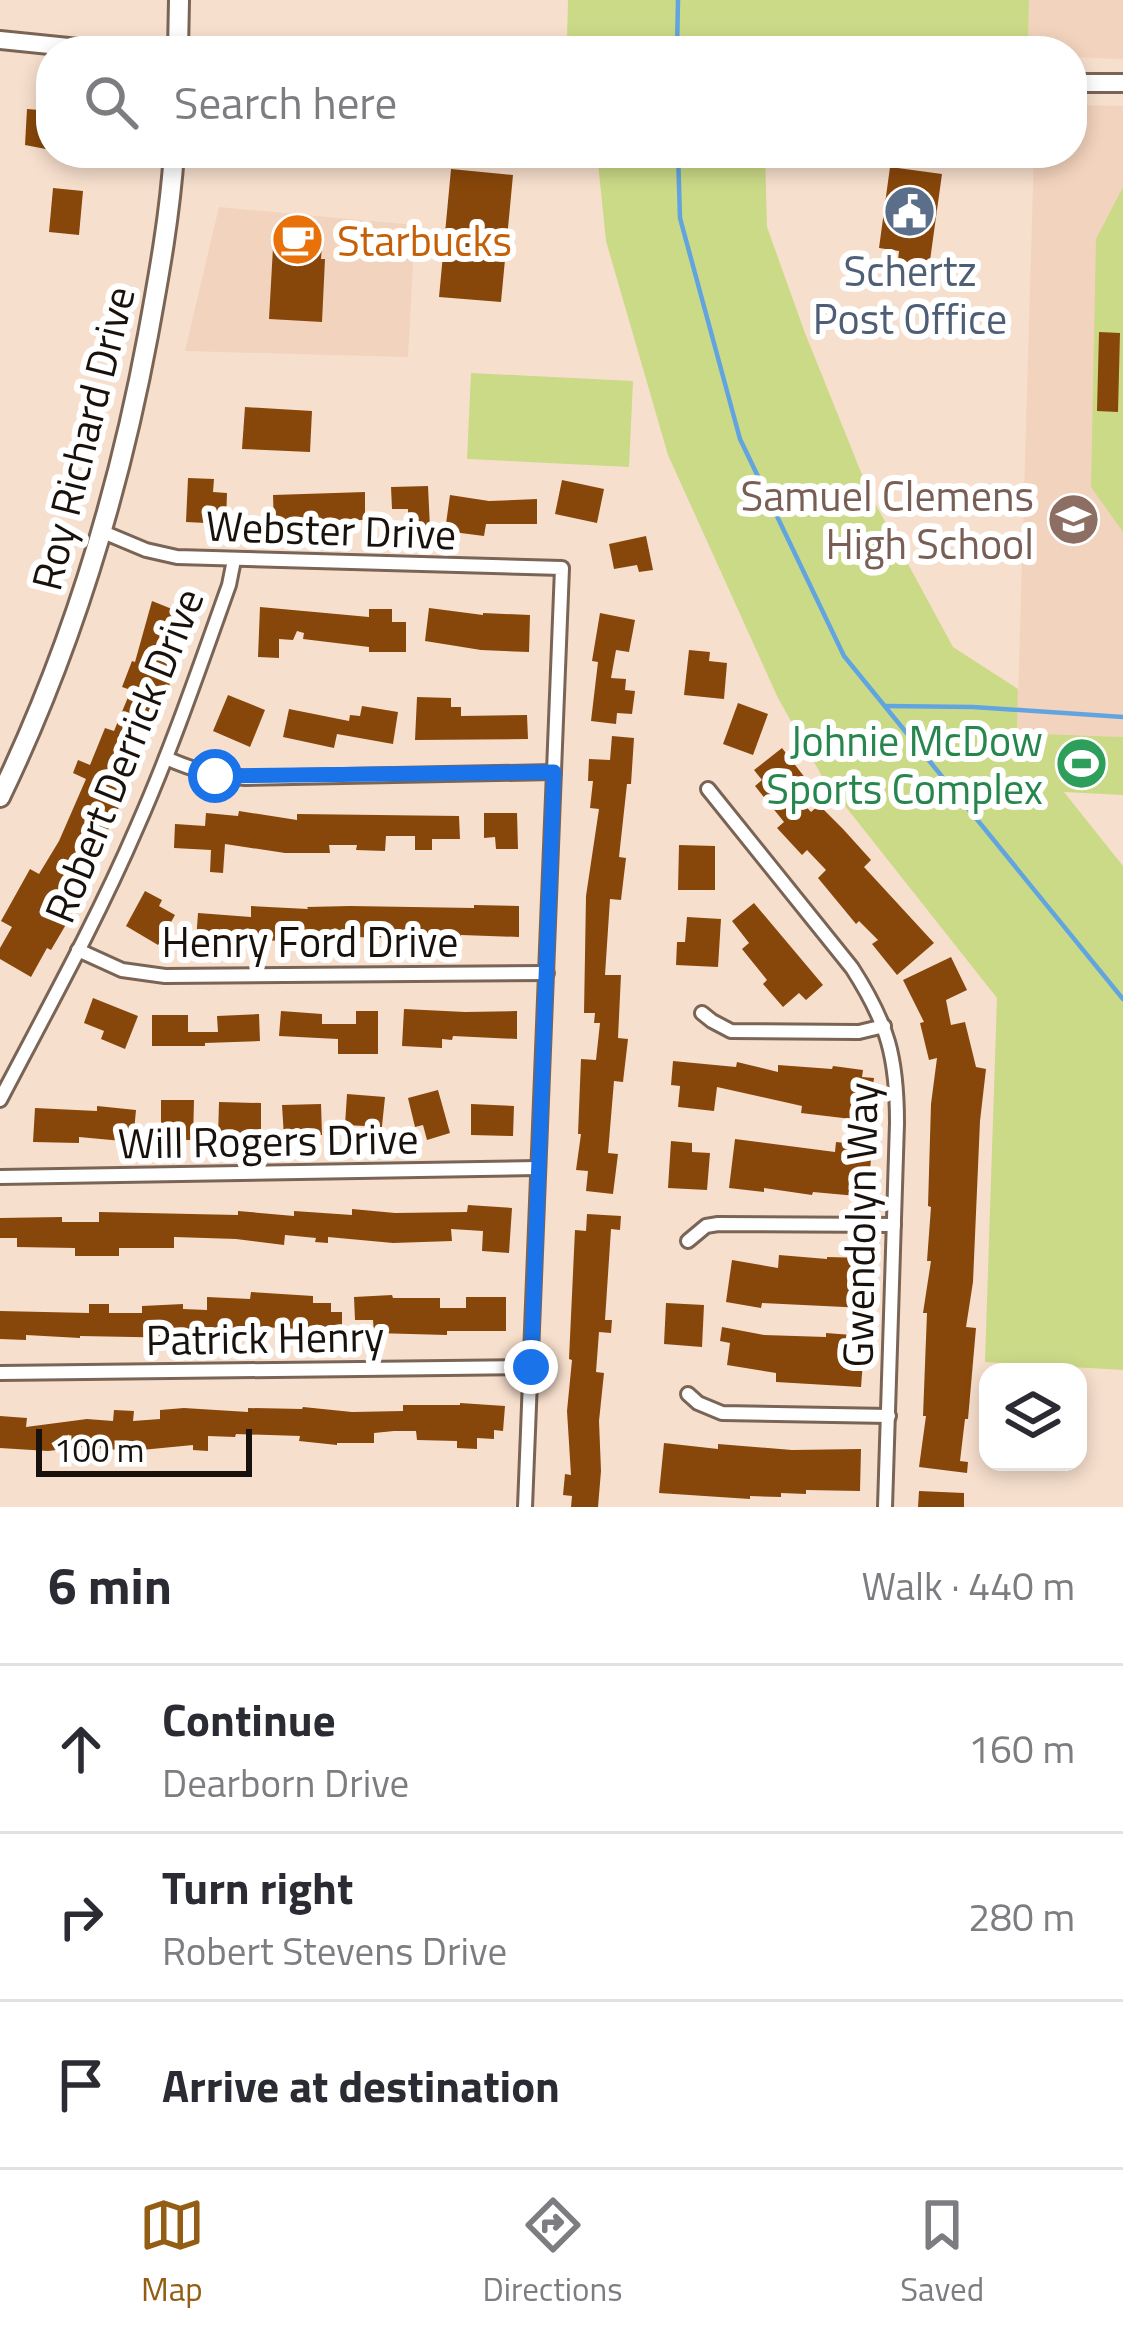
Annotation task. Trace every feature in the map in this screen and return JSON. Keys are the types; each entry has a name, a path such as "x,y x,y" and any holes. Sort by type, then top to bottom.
{"main road":[{"path":"178,36 179,0"},
{"name":"Roy Richard Drive","path":"0,797 48,691 103,532 141,374 172,168"}],"street":[{"path":"0,40 36,44"},
{"path":"1087,82 1123,83"},
{"name":"Webster Drive","path":"103,532 177,557 562,568 554,772"},
{"name":"Robert Derrick Drive","path":"0,1100 120,865 166,758 230,585 233,560"},
{"path":"166,758 215,776 245,778 554,772 524,1507"},
{"name":"Gwendolyn Way","path":"708,789 852,968 892,1050 897,1081 885,1507"},
{"name":"Henry Ford Drive","path":"78,950 122,970 165,976 548,973"},
{"path":"702,1012 731,1031 859,1032 884,1026"},
{"name":"Will Rogers Drive","path":"0,1177 538,1168"},
{"path":"688,1241 706,1226 718,1224 894,1225"},
{"name":"Patrick Henry","path":"0,1373 531,1367"},
{"path":"688,1394 722,1413 889,1417"}],"shaded area":[{"path":"1029,0 1123,0 1123,59 1087,58 1087,36 1028,36"},
{"name":"Samuel Clemens High School","path":"1087,105 1123,106 1123,737 1017,733 1034,168 1087,168"},
{"path":"219,207 415,225 408,357 185,351"}],"green space":[{"path":"568,0 1029,0 1028,36 567,36"},
{"path":"599,168 765,168 767,227 805,333 869,492 953,647 1018,689 1017,733 1123,737 1123,795 1064,792 1123,866 1123,1370 1087,1368 1087,1363 985,1362 997,998 823,778 778,698 668,455 606,241"},
{"path":"1123,187 1123,532 1091,487 1096,239"},
{"path":"471,373 633,381 629,467 467,459"}],"building":[{"path":"27,109 36,110 36,147 25,145"},
{"name":"Schertz Post Office","path":"890,168 942,174 928,275 897,271 899,251 879,248"},
{"path":"451,169 513,175 501,302 439,297"},
{"path":"53,188 83,191 79,235 49,232"},
{"path":"274,230 323,232 322,322 269,319"},
{"path":"1099,332 1120,333 1118,412 1097,411"},
{"path":"245,407 312,411 310,452 242,449"},
{"path":"188,478 214,479 213,492 227,493 226,524 186,522"},
{"path":"562,480 604,489 597,523 555,514"},
{"path":"428,486 430,528 408,529 408,509 392,509 391,487"},
{"path":"365,492 365,520 310,520 311,525 274,526 273,495"},
{"path":"450,495 489,501 537,499 537,524 486,524 484,536 445,531"},
{"path":"646,536 653,570 639,572 637,565 614,569 609,544"},
{"path":"152,601 195,612 186,638 178,635 165,678 171,681 122,801 74,895 81,899 31,977 0,959 0,948 12,927 1,921 30,869 39,874 59,841 86,779 73,773 78,760 90,765 105,728 114,731 131,690 122,687 135,662"},
{"path":"260,607 369,617 369,609 392,609 392,622 406,622 406,652 369,652 369,647 303,639 304,633 297,631 293,640 279,639 279,658 258,657"},
{"path":"429,608 530,615 529,652 425,641"},
{"path":"600,613 635,620 629,652 616,650 611,678 626,679 625,690 635,691 632,714 617,713 616,724 591,721 598,662 592,661"},
{"path":"689,650 710,652 709,661 727,663 724,699 684,695"},
{"path":"228,695 265,710 250,747 213,731"},
{"path":"417,697 451,698 451,707 461,707 461,716 527,715 528,739 415,740"},
{"path":"738,703 768,714 753,755 723,744"},
{"path":"362,706 398,712 393,744 337,734 334,748 283,737 289,709 349,721 350,715 360,716"},
{"path":"612,736 634,738 619,857 626,858 621,900 610,899 605,975 621,975 618,1038 628,1039 623,1082 614,1081 608,1153 618,1154 613,1194 586,1191 588,1171 576,1170 581,1059 596,1060 600,1023 594,1023 595,1013 584,1013 586,896 599,809 590,808 589,759 610,760"},
{"path":"782,748 806,779 791,790 811,812 819,805 843,829 871,860 864,867 934,943 897,975 872,944 878,940 859,921 856,924 818,878 826,870 807,850 802,855 777,828 784,822 755,786 762,780 754,770"},
{"path":"239,811 297,820 297,814 459,816 460,839 432,839 432,850 415,850 415,836 386,836 385,851 329,845 330,853 285,853 225,844 223,873 210,872 211,850 174,848 175,824 205,826 206,813 238,816"},
{"path":"484,813 517,813 518,849 496,849 495,837 484,838"},
{"path":"679,845 715,846 715,890 678,890"},
{"path":"145,891 175,915 158,945 126,926"},
{"path":"754,903 823,985 806,1000 799,993 783,1007 742,949 749,943 732,921"},
{"path":"251,906 519,906 519,937 196,941 198,913 251,917"},
{"path":"687,917 721,919 718,967 676,965 677,942 685,942"},
{"path":"951,957 967,990 946,1000 951,1025 965,1022 976,1067 986,1069 966,1327 976,1328 960,1461 968,1462 967,1473 919,1467 926,1416 927,1313 923,1313 931,1261 927,1261 931,1104 937,1058 929,1060 920,1023 924,1022 903,980"},
{"path":"93,998 138,1016 125,1049 101,1039 104,1031 84,1023"},
{"path":"404,1009 517,1011 517,1039 453,1036 442,1039 442,1048 402,1046"},
{"path":"281,1011 322,1014 322,1024 356,1024 356,1011 378,1011 378,1054 338,1054 338,1039 279,1036"},
{"path":"259,1014 260,1041 152,1046 152,1015 188,1015 188,1032 218,1032 217,1016"},
{"path":"673,1061 736,1067 737,1062 778,1072 778,1065 863,1070 862,1077 874,1078 868,1121 801,1113 802,1106 717,1087 714,1111 678,1107 680,1086 671,1085"},
{"path":"438,1090 450,1133 427,1140 423,1125 415,1127 408,1098"},
{"path":"347,1094 385,1097 381,1136 364,1134 365,1126 345,1125"},
{"path":"161,1100 194,1100 193,1140 161,1140"},
{"path":"219,1102 261,1103 261,1139 218,1138"},
{"path":"321,1104 322,1135 284,1137 282,1105"},
{"path":"471,1104 514,1106 513,1136 471,1135"},
{"path":"97,1106 136,1110 133,1142 79,1137 79,1143 33,1142 35,1108 97,1111"},
{"path":"735,1139 835,1152 836,1142 872,1146 868,1197 729,1188"},
{"path":"671,1141 692,1143 692,1152 710,1153 707,1190 668,1188"},
{"path":"468,1205 512,1208 509,1253 482,1251 483,1231 451,1229 452,1241 393,1243 328,1237 328,1243 285,1235 284,1245 174,1237 174,1248 119,1248 119,1256 75,1256 75,1248 17,1247 17,1238 0,1238 0,1218 99,1222 99,1212 238,1215 238,1211 294,1216 294,1211 352,1215 352,1209 467,1212"},
{"path":"587,1214 621,1216 620,1230 611,1229 605,1320 612,1320 611,1333 599,1332 596,1372 604,1373 598,1507 571,1507 572,1496 563,1495 565,1474 571,1475 567,1411 575,1230 586,1231"},
{"path":"779,1255 867,1258 865,1308 762,1303 761,1308 726,1302 732,1260 778,1268"},
{"path":"251,1292 313,1296 313,1303 331,1303 331,1312 342,1312 342,1336 239,1326 238,1339 26,1335 26,1340 0,1339 0,1311 89,1313 89,1304 109,1304 109,1313 142,1313 142,1306 183,1304 183,1309 207,1310 207,1297 250,1299"},
{"path":"354,1297 440,1298 440,1308 466,1308 466,1297 506,1297 506,1331 374,1333 373,1320 355,1320"},
{"path":"666,1303 704,1305 702,1347 664,1344"},
{"path":"722,1327 764,1335 865,1336 861,1387 776,1382 776,1373 727,1365 730,1343 720,1341"},
{"path":"460,1403 505,1406 503,1431 494,1430 494,1439 477,1438 477,1449 457,1448 457,1441 417,1440 416,1431 374,1433 374,1443 337,1445 299,1441 300,1436 208,1436 208,1451 193,1450 193,1445 131,1451 0,1448 0,1416 27,1418 26,1427 87,1419 113,1421 114,1410 134,1411 133,1421 160,1419 160,1410 184,1408 248,1412 248,1408 303,1407 352,1412"},
{"path":"664,1443 718,1449 718,1444 861,1449 860,1491 806,1490 806,1494 750,1499 659,1493"},
{"path":"919,1491 964,1493 964,1507 918,1507"}],"waterway":[{"path":"677,36 678,0"},
{"path":"678,168 680,218 740,439 844,656 1123,999"},
{"path":"885,706 1123,717"}],"place":[{"name":"Schertz Post Office","path":"910,211"},
{"name":"Starbucks","path":"298,240"},
{"name":"Samuel Clemens High School","path":"1073,519"},
{"name":"Johnie McDow Sports Complex","path":"1082,764"}],"route":[{"path":"215,776 554,772 531,1367"}]}
